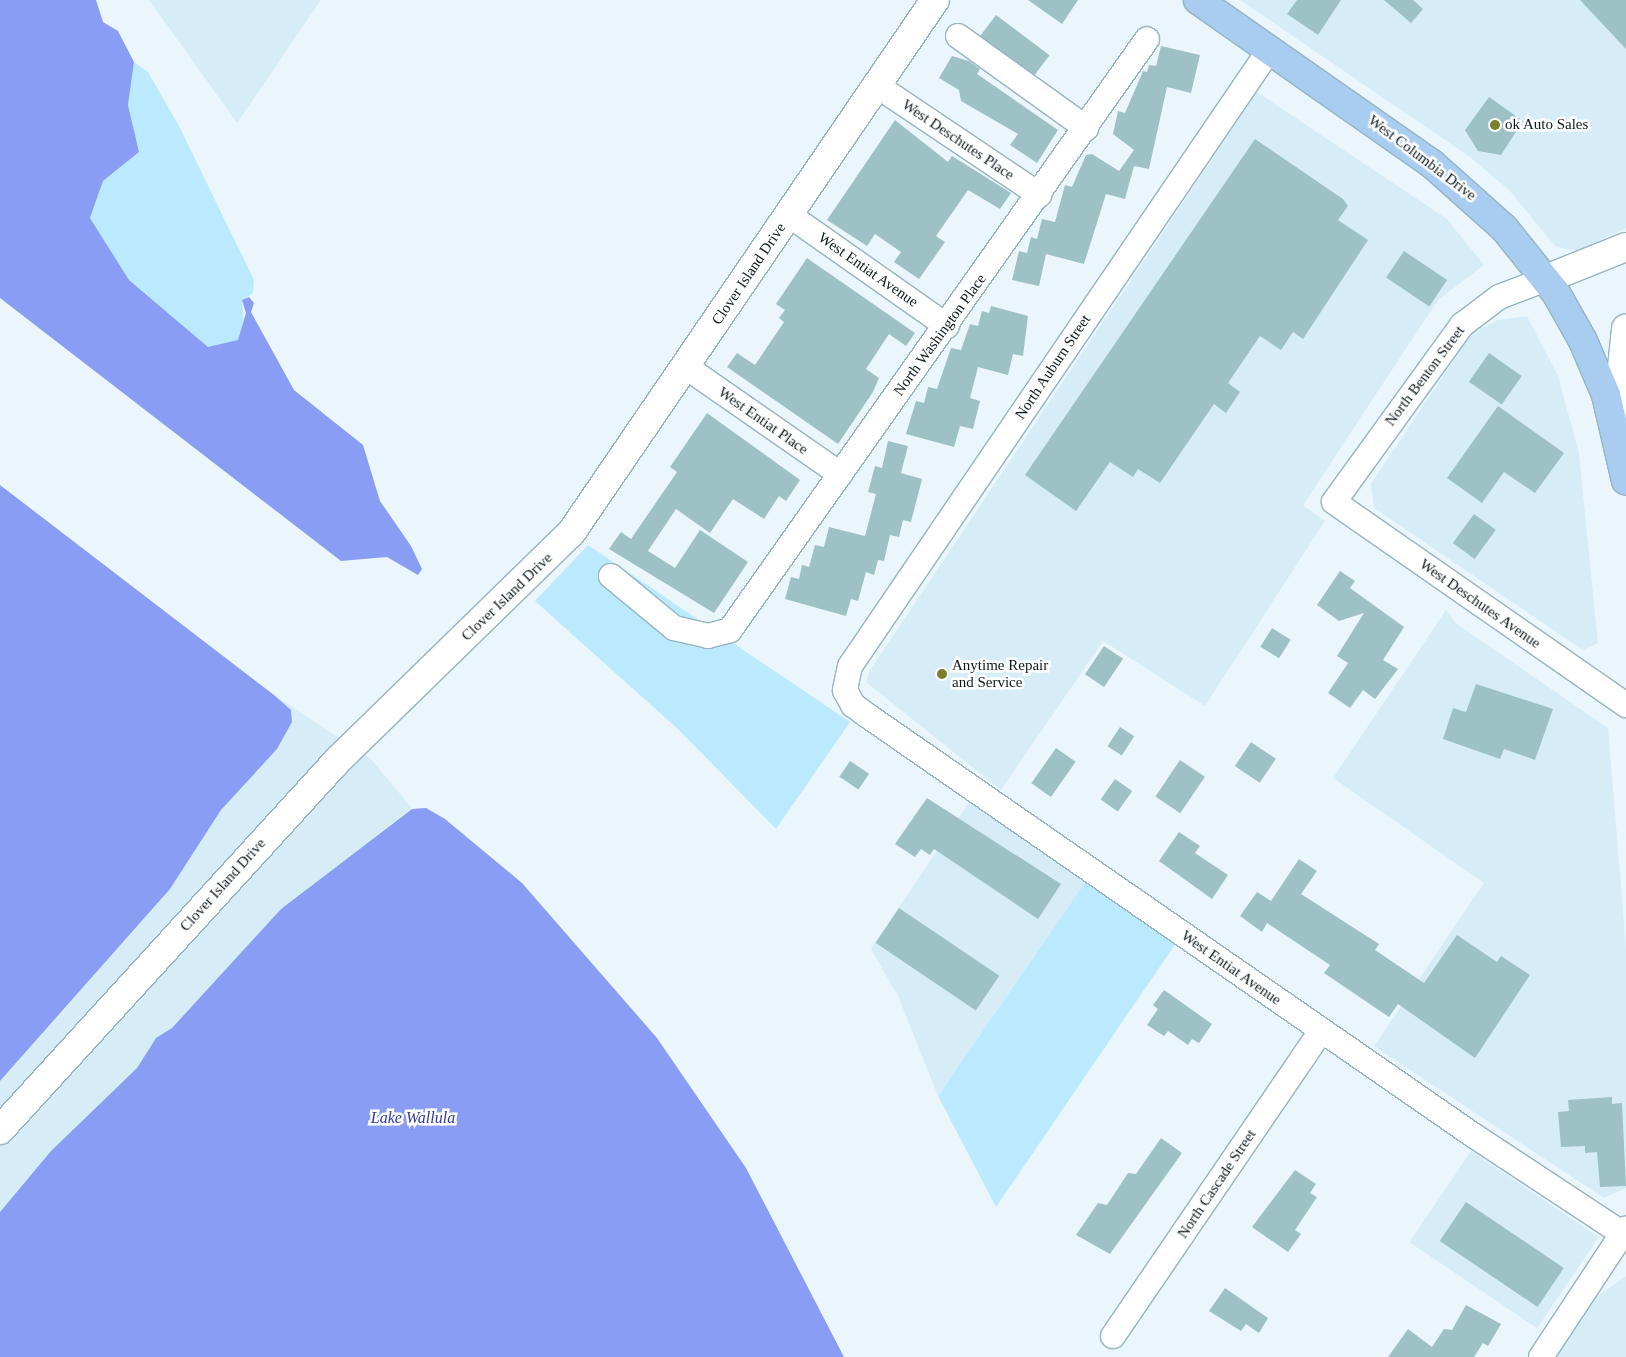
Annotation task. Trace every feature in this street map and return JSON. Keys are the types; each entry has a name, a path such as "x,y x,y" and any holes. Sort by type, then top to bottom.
{"main road":[{"name":"West Columbia Drive","path":"1198,0 1455,181 1504,228 1546,279 1587,350 1616,432 1626,481"}],"street":[{"name":"Clover Island Drive","path":"0,1130 338,760 560,546 686,367 935,0"},
{"path":"958,36 1086,128"},
{"name":"North Washington Place","path":"611,576 674,628 708,636 730,630 1040,195 1147,40"},
{"name":"North Auburn Street","path":"845,690 850,666 1270,49"},
{"name":"West Deschutes Place","path":"876,85 1040,195"},
{"name":"West Entiat Avenue","path":"789,215 947,326"},
{"name":"North Benton Street","path":"1334,502 1462,325 1499,297 1626,248"},
{"path":"1616,432 1617,384 1626,329"},
{"name":"West Entiat Place","path":"686,367 840,474"},
{"name":"West Deschutes Avenue","path":"1334,502 1626,705"},
{"name":"West Entiat Avenue","path":"845,690 853,705 868,716 1321,1031 1625,1232"},
{"name":"North Cascade Street","path":"1113,1336 1321,1031"},
{"path":"1541,1357 1625,1232"}],"shaded area":[{"path":"149,0 321,0 237,123"},
{"path":"1240,0 1626,0 1626,228 1577,251 1556,247 1509,190 1470,157"},
{"path":"134,62 148,72 179,126 254,280 253,293 242,300 244,326 238,340 224,346 208,347 129,280 90,218 103,181 139,152 128,105"},
{"path":"1257,92 1447,219 1484,265 1438,300 1303,505 1325,521 1205,706 1103,641 1001,790 866,682 870,670"},
{"path":"1527,316 1558,376 1579,453 1598,643 1583,650 1374,508 1371,484 1472,333 1498,320"},
{"path":"588,545 850,722 776,829 679,730 535,601"},
{"path":"1446,610 1457,624 1608,728 1626,946 1626,1188 1604,1198 1374,1046 1484,883 1333,778"},
{"path":"274,695 371,759 412,808 281,909 172,1028 156,1038 137,1068 51,1151 0,1212 0,1081 153,909 221,810 277,749 292,722 291,710"},
{"path":"969,802 1086,881 938,1096 898,996 871,949"},
{"path":"1086,881 1176,943 996,1207 938,1096"},
{"path":"1471,1151 1599,1237 1537,1328 1409,1242"},
{"path":"1626,1276 1626,1357 1552,1357 1591,1301"}],"water":[{"path":"0,0 96,0 103,22 118,31 134,62 128,105 139,152 103,181 90,218 129,280 208,347 238,340 246,313 242,300 249,297 254,303 251,312 294,390 363,445 380,501 411,546 422,569 418,575 387,557 341,561 0,298"},
{"path":"0,485 274,695 291,710 292,722 277,749 221,810 170,889 0,1081"},
{"name":"Lake Wallula","path":"426,808 445,819 522,883 657,1038 746,1168 844,1357 0,1357 0,1212 51,1151 137,1068 156,1038 172,1028 281,909 412,809"}],"building":[{"path":"1028,0 1078,0 1062,24"},
{"path":"1297,0 1341,0 1318,35 1287,14"},
{"path":"1384,0 1413,0 1423,9 1411,23"},
{"path":"1580,0 1626,0 1626,49"},
{"path":"996,15 1050,55 1034,76 980,36"},
{"path":"1161,46 1200,55 1191,93 1167,87 1149,169 1134,166 1125,199 1106,194 1084,264 1046,254 1039,286 1012,280 1019,251 1027,253 1031,237 1037,239 1042,219 1055,222 1065,185 1072,187 1086,155 1092,154 1119,171 1134,150 1113,134 1118,111 1125,113 1143,71 1147,72 1149,65 1156,66"},
{"path":"952,56 969,61 980,69 977,74 1058,130 1037,163 1010,145 1018,134 961,101 959,90 939,78"},
{"name":"ok Auto Sales","path":"1489,97 1523,121 1501,155 1478,151 1465,130"},
{"path":"895,120 948,162 952,156 1011,193 1000,209 968,190 936,236 945,242 919,279 894,262 901,252 875,234 867,246 827,220"},
{"path":"1255,139 1343,199 1348,206 1338,220 1368,240 1303,339 1293,332 1281,350 1260,336 1228,383 1240,392 1226,413 1214,404 1160,483 1138,469 1133,477 1110,462 1076,511 1025,475"},
{"path":"1404,251 1447,280 1429,307 1386,278"},
{"path":"807,258 915,333 906,346 889,334 866,369 879,378 873,392 838,444 727,367 737,353 755,365 784,322 779,318 785,310 776,304"},
{"path":"991,306 1028,316 1023,356 1013,354 1008,375 978,367 970,398 980,401 973,429 960,426 954,447 906,434 916,401 924,403 928,387 937,389 951,348 961,350 970,324 978,326 982,311 989,313"},
{"path":"1489,353 1522,376 1502,405 1469,382"},
{"path":"1498,406 1564,453 1535,493 1504,472 1482,503 1447,478"},
{"path":"707,413 800,480 786,501 779,496 764,519 733,499 710,533 676,509 648,551 675,568 700,530 748,562 714,613 609,549 621,532 631,539 677,472 670,467"},
{"path":"888,441 908,446 901,473 922,479 911,522 903,520 899,537 890,535 884,561 878,560 874,575 866,572 858,601 851,599 846,616 785,599 791,577 799,579 802,565 809,567 815,545 824,547 829,527 865,536 876,494 868,492 875,466 882,468"},
{"path":"1474,514 1496,530 1475,559 1453,543"},
{"path":"1340,571 1355,581 1350,588 1404,627 1383,660 1398,669 1375,699 1363,690 1350,708 1328,693 1348,663 1337,656 1364,613 1339,621 1317,605"},
{"path":"1272,628 1291,640 1279,658 1260,647"},
{"path":"1104,646 1123,659 1104,687 1085,674"},
{"path":"1476,684 1553,709 1535,760 1504,749 1500,759 1443,739 1453,708 1466,712"},
{"path":"1120,727 1134,736 1122,756 1107,746"},
{"path":"1251,742 1276,759 1260,783 1235,766"},
{"path":"1056,748 1076,762 1051,797 1031,783"},
{"path":"1180,760 1205,777 1180,813 1155,796"},
{"path":"850,761 869,774 858,790 839,777"},
{"path":"1115,779 1132,791 1118,812 1101,799"},
{"path":"927,798 1061,884 1038,919 934,849 930,855 921,849 915,857 895,844"},
{"path":"1179,832 1200,846 1195,853 1228,875 1212,899 1159,861"},
{"path":"1299,859 1317,871 1301,894 1379,944 1375,950 1424,983 1457,935 1497,962 1501,956 1530,975 1475,1058 1398,1004 1389,1017 1324,973 1330,965 1267,923 1262,932 1240,916 1257,892 1271,901"},
{"path":"899,908 999,976 976,1010 876,943"},
{"path":"1164,990 1212,1024 1199,1043 1192,1039 1188,1045 1168,1031 1164,1036 1147,1025 1158,1009 1153,1005"},
{"path":"1612,1097 1612,1104 1622,1103 1626,1186 1600,1187 1597,1152 1585,1153 1585,1146 1561,1147 1558,1112 1569,1111 1568,1100"},
{"path":"1161,1138 1182,1153 1110,1254 1076,1235 1098,1203 1107,1205 1128,1173 1136,1174"},
{"path":"1295,1170 1316,1184 1310,1193 1317,1197 1295,1230 1301,1234 1288,1252 1252,1227"},
{"path":"1466,1202 1564,1268 1538,1307 1440,1241"},
{"path":"1225,1288 1268,1318 1259,1333 1246,1324 1241,1331 1209,1311"},
{"path":"1466,1305 1501,1324 1488,1346 1483,1343 1474,1357 1388,1357 1408,1329 1432,1347 1444,1329 1452,1330"}],"place":[{"name":"ok Auto Sales","path":"1495,125"},
{"name":"Anytime Repair and Service","path":"942,674"}]}
